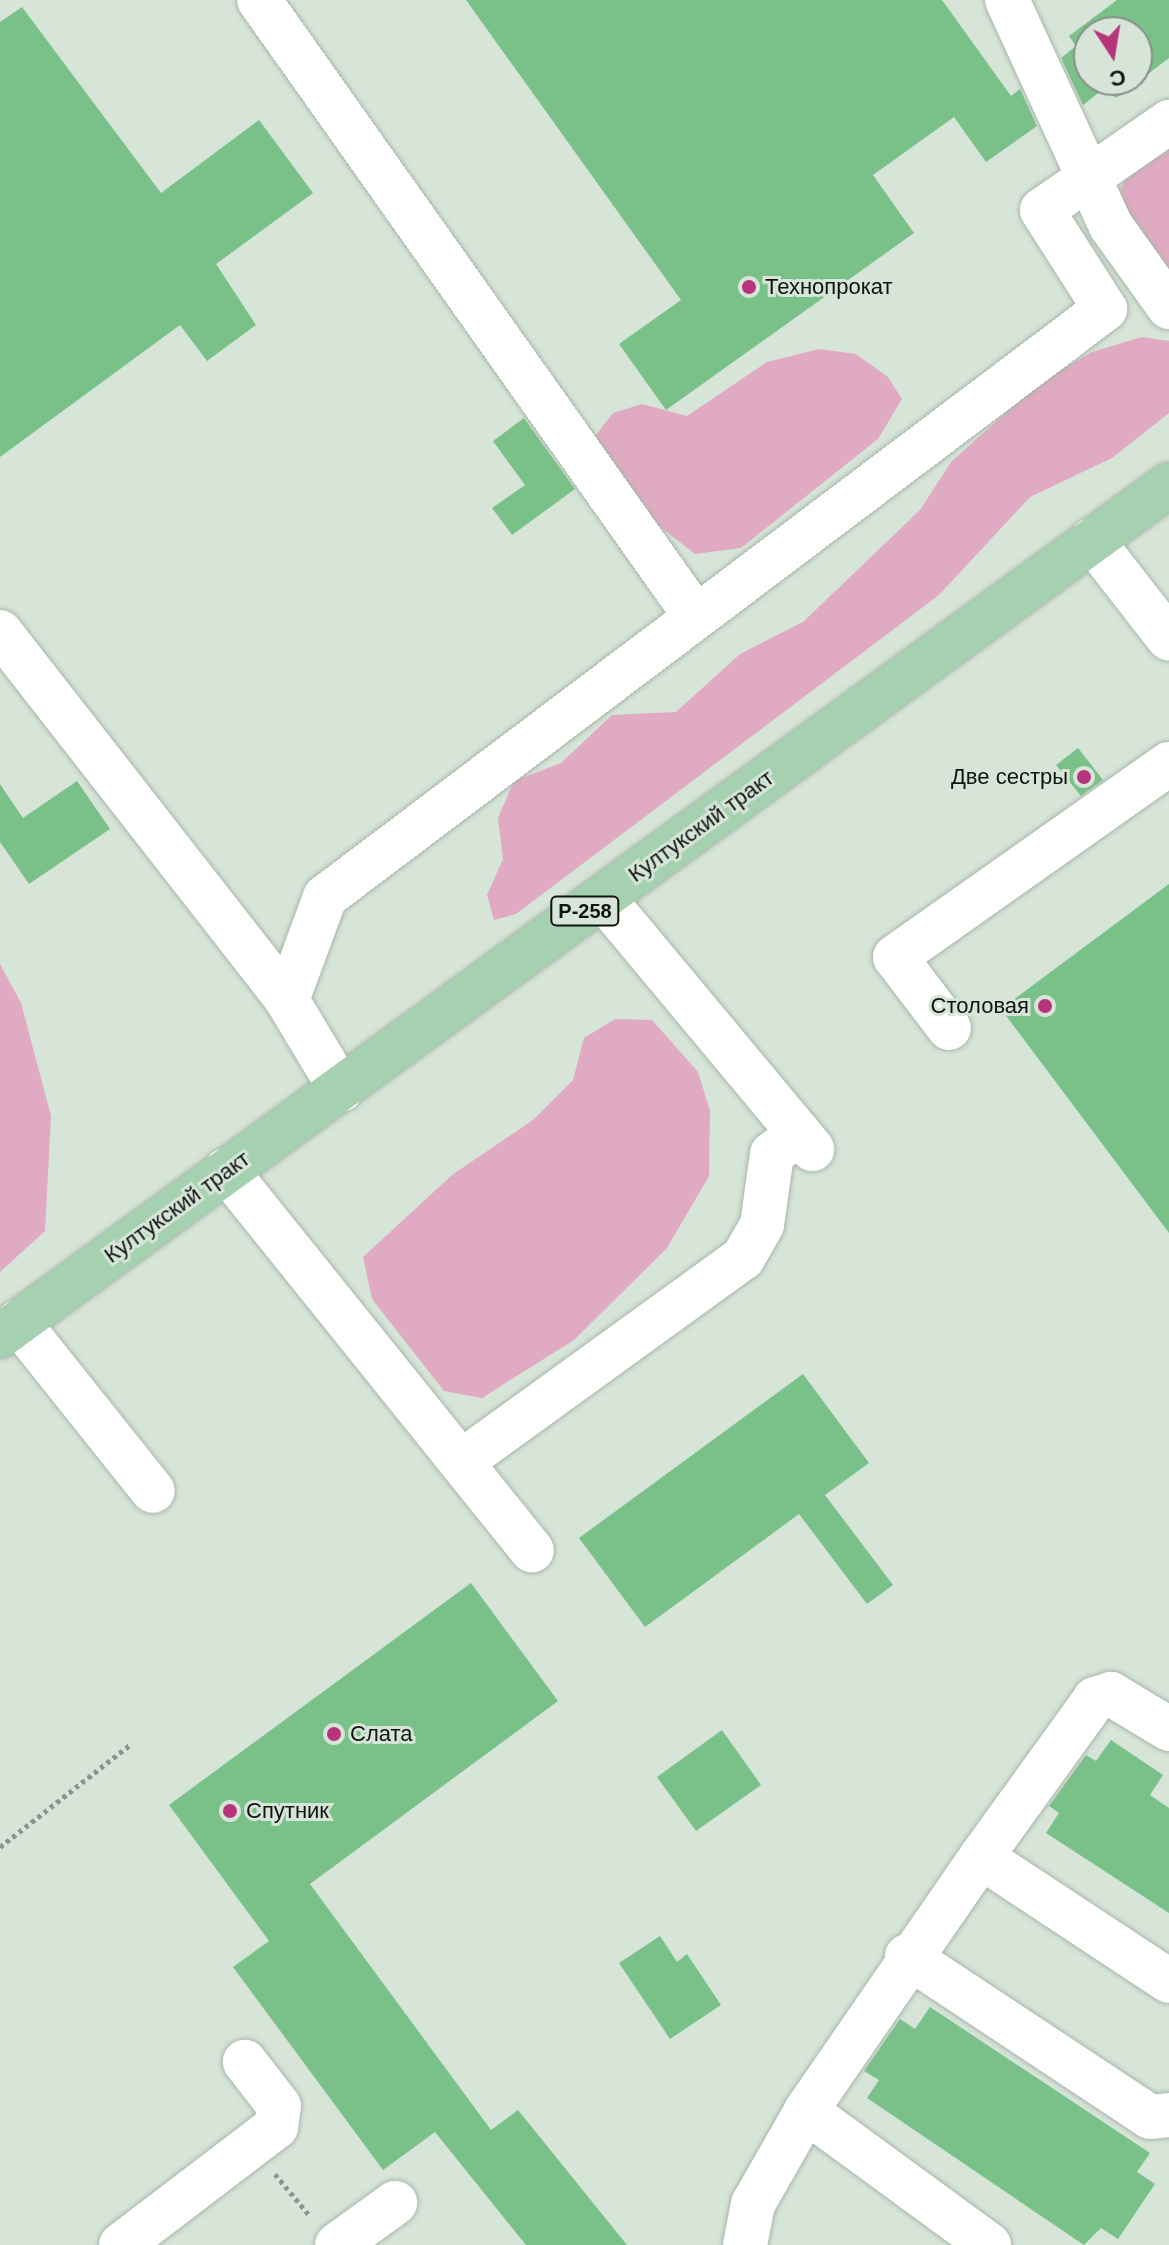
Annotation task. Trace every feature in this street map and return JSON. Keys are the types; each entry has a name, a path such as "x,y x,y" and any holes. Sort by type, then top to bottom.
{"main road":[{"name":"Култукский тракт","path":"9,1329 1169,485"}],"lane":[{"path":"259,0 696,617"},
{"path":"287,1000 325,897 1105,309 1169,307 1111,226 1007,0"},
{"path":"1105,309 1042,210 1169,122"},
{"path":"1092,540 1164,622"},
{"path":"0,632 287,1000 341,1090"},
{"path":"949,1028 895,957 1169,764"},
{"path":"461,1462 743,1258 762,1225 772,1154 806,1142 603,898"},
{"path":"226,1170 532,1550"},
{"path":"9,1329 153,1491"},
{"path":"745,2245 753,2204 806,2111 907,1956 1095,1699 1111,1694 1169,1729"},
{"path":"981,1857 1169,1981"},
{"path":"907,1956 1150,2117 1169,2115"},
{"path":"121,2245 276,2127 279,2106 245,2062"},
{"path":"806,2111 989,2245"},
{"path":"326,2234 395,2203"}],"path":[{"path":"0,1847 131,1744"},
{"path":"252,2146 326,2234"}],"shaded area":[{"path":"1169,138 1169,277 1118,197 1131,164"},
{"path":"1142,337 1169,341 1169,413 1112,458 1030,497 939,595 516,914 494,920 487,895 503,859 498,818 514,781 561,763 612,715 676,712 740,654 803,622 920,510 951,462 1040,382 1092,352"},
{"path":"819,349 856,354 888,377 902,399 878,439 741,548 695,554 645,515 592,440 613,413 642,404 687,416 767,362"},
{"path":"0,964 21,1003 51,1116 45,1231 0,1272"},
{"path":"615,1019 652,1020 698,1072 710,1111 709,1176 667,1248 574,1340 482,1398 444,1391 372,1299 363,1257 452,1175 533,1120 573,1080 584,1038"}],"building":[{"path":"466,0 942,0 1011,96 1020,89 1037,126 986,162 954,117 873,175 914,233 666,410 619,344 681,300"},
{"path":"1117,0 1169,0 1169,58 1153,70 1153,16 1096,16"},
{"path":"22,7 161,193 259,120 313,193 216,264 256,325 207,361 180,325 0,457 0,22"},
{"path":"1073,48 1073,84 1061,58"},
{"path":"1079,96 1094,96 1083,105"},
{"path":"524,418 575,489 512,535 492,508 525,485 493,441"},
{"name":"Две сестры","path":"1078,748 1103,780 1081,796 1056,765"},
{"path":"77,781 110,829 29,884 0,842 0,784 23,818"},
{"path":"1169,884 1169,1233 1001,1009"},
{"path":"803,1374 869,1463 825,1495 893,1585 867,1604 799,1514 645,1627 579,1538"},
{"path":"471,1583 558,1701 310,1884 491,2130 518,2110 627,2245 526,2245 435,2132 383,2170 233,1967 269,1941 169,1805"},
{"path":"722,1730 761,1785 696,1831 657,1777"},
{"path":"1111,1740 1163,1775 1150,1795 1169,1808 1169,1913 1046,1833 1059,1813 1049,1806 1086,1755 1096,1761"},
{"path":"660,1936 677,1962 687,1954 721,2005 670,2039 619,1963"},
{"path":"930,2007 1150,2153 1137,2172 1155,2184 1118,2239 1101,2228 1084,2245 867,2098 879,2080 864,2071 900,2019 915,2029"}],"place":[{"name":"Технопрокат","path":"749,287"},
{"name":"Две сестры","path":"1084,777"},
{"name":"Столовая","path":"1045,1006"},
{"name":"Слата","path":"334,1734"},
{"name":"Спутник","path":"230,1811"}]}
